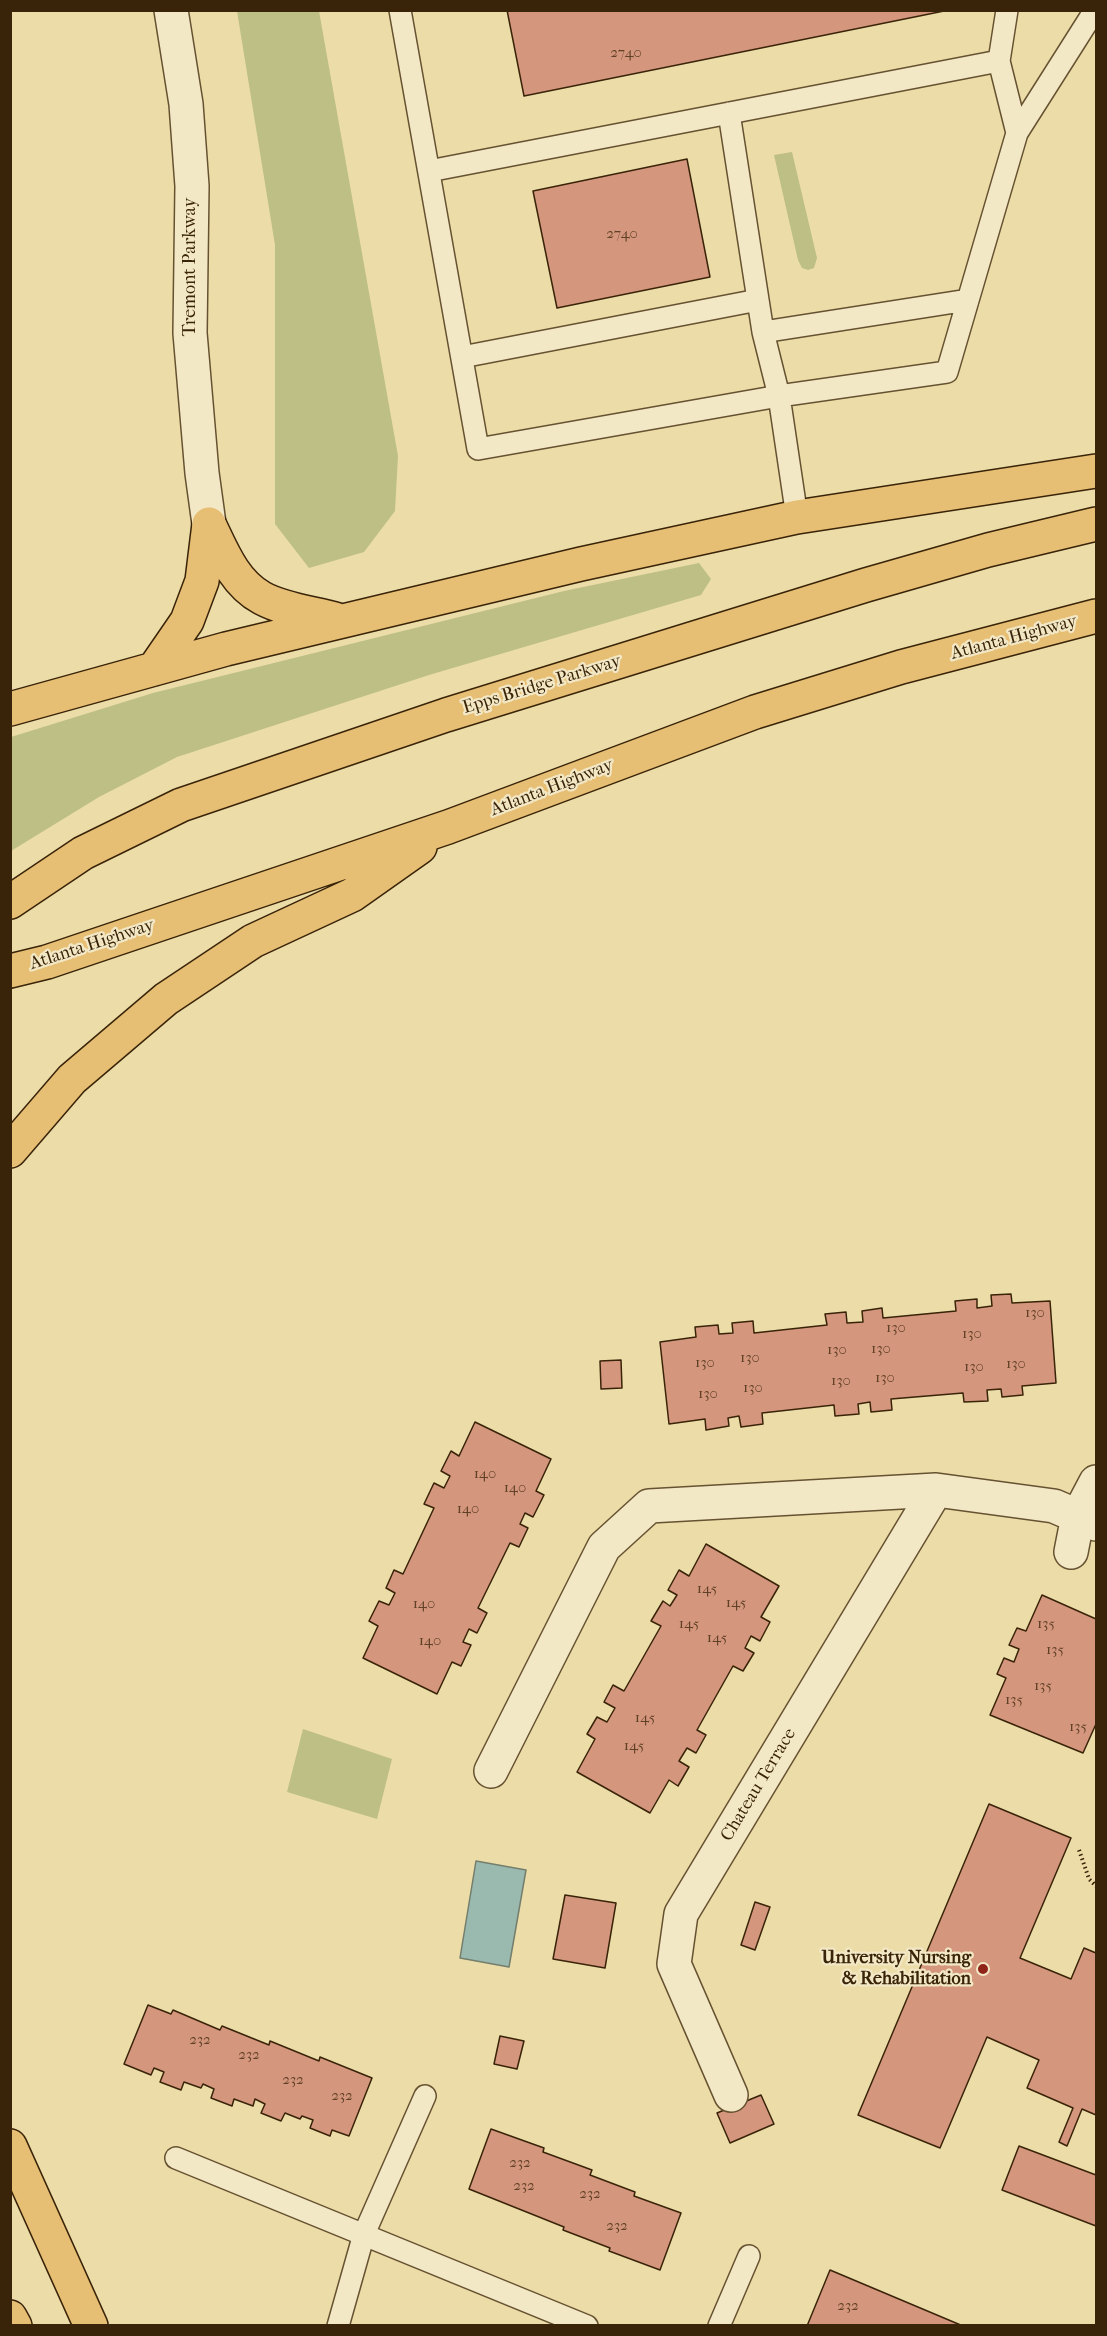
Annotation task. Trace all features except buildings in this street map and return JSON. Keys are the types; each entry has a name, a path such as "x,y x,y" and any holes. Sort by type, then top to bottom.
{"main road":[{"path":"10,709 226,649 581,564 797,517 1096,471"},
{"path":"209,524 229,564 244,584 262,598 342,621"},
{"path":"154,669 187,621 202,581 209,524"},
{"name":"Epps Bridge Parkway","path":"10,903 83,853 181,805 446,715 866,585 988,550 1096,524"},
{"name":"Atlanta Highway","path":"10,971 47,962 448,827 755,712 901,667 1096,616"},
{"path":"10,1151 72,1079 166,999 254,941 352,895 448,827"},
{"path":"10,2146 92,2325"},
{"path":"10,2317 15,2325"}],"street":[{"name":"Tremont Parkway","path":"171,10 186,104 192,186 190,333 202,473 209,524"},
{"path":"1071,1552 1087,1520 1096,1482"},
{"path":"490,1771 604,1547 649,1506 936,1490 1054,1506 1087,1520"},
{"name":"Chateau Terrace","path":"731,2095 674,1964 681,1914 936,1490"}],"lane":[{"path":"400,10 478,448 779,396 946,372 1017,133 1095,10"},
{"path":"1007,10 999,61 1017,133"},
{"path":"429,171 999,61"},
{"path":"729,113 763,332 779,396 797,517"},
{"path":"462,357 758,300"},
{"path":"763,332 968,300"},
{"path":"338,2325 364,2235 425,2096"},
{"path":"176,2158 587,2325"},
{"path":"719,2325 750,2256"}],"path":[{"path":"1079,1850 1089,1879 1096,1886"}],"green space":[{"path":"237,11 319,11 398,456 395,511 364,552 309,568 275,524 275,245"},
{"path":"792,152 817,258 814,268 808,270 802,268 798,260 774,155"},
{"path":"699,563 711,579 701,595 429,675 177,757 99,797 11,851 11,737 153,693 564,591"},
{"path":"303,1729 392,1759 377,1819 287,1792"}],"water":[{"path":"476,1861 526,1870 509,1967 460,1958"}],"place":[{"name":"University Nursing & Rehabilitation","path":"983,1969"}]}
